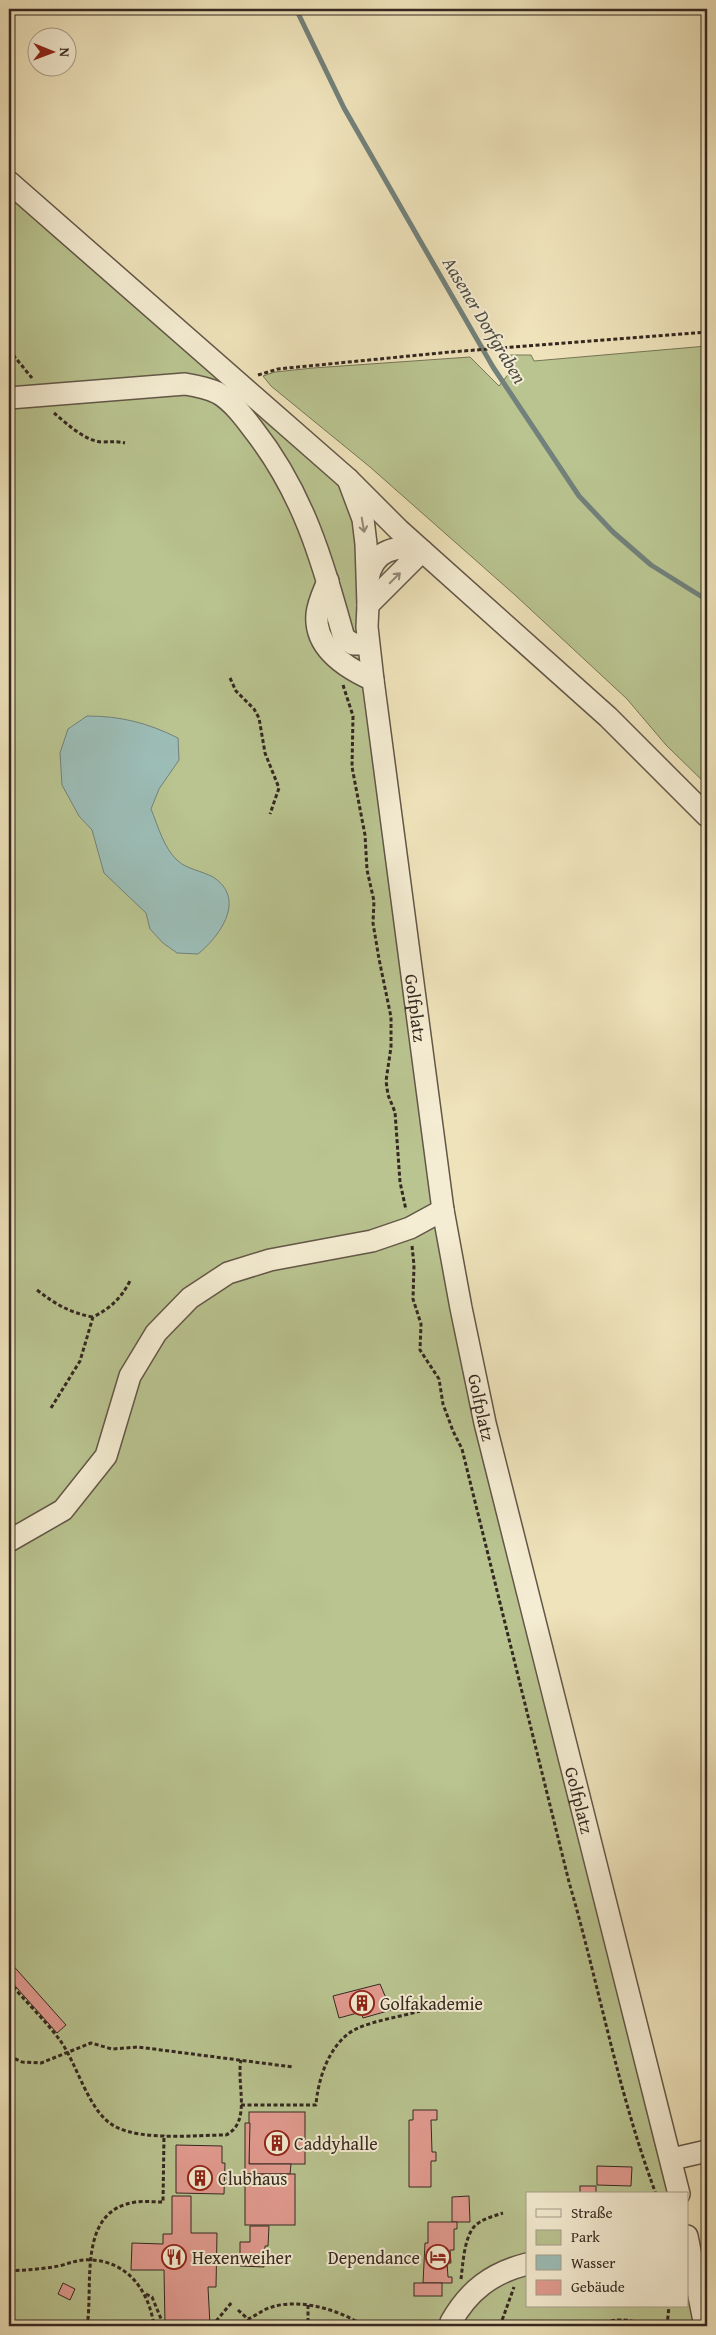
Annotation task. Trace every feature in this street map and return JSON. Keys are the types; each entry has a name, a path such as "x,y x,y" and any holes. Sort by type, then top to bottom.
{"street":[{"path":"9,182 348,479 422,551 608,717 707,816"},
{"path":"9,398 185,384 206,388 220,394 242,415 276,458 302,508 328,581 344,638 353,644 368,644"},
{"name":"Golfplatz","path":"348,479 363,520 368,582 366,627 372,680 443,1210 461,1308 485,1423 672,2158 679,2192"},
{"path":"368,582 372,565 385,551 403,547 422,551"},
{"path":"368,605 422,551"},
{"path":"328,581 317,613 319,635 334,656 354,672 372,680"},
{"path":"9,1541 63,1510 106,1456 130,1376 156,1333 190,1298 228,1273 270,1260 372,1241 410,1228 443,1210"},
{"path":"672,2158 707,2151"},
{"path":"688,2241 705,2326"},
{"path":"451,2322 462,2302 483,2282 500,2272 522,2265"}],"path":[{"path":"278,369 450,352 707,332"},
{"path":"230,678 236,692 254,709 258,718 265,753 280,788 270,814"},
{"path":"37,1290 55,1304 74,1313 94,1317 109,1309 123,1295 130,1281"},
{"path":"51,1408 80,1361 94,1317"},
{"path":"9,1982 59,2038 69,2052 95,2106 107,2120 125,2130 164,2135 226,2135 235,2129 238,2123 241,2105 241,2060"},
{"path":"241,2105 316,2105 317,2091 323,2070 337,2046 355,2030 420,2011"},
{"path":"9,2056 22,2062 41,2063 91,2043 112,2049 138,2047 293,2067"},
{"path":"87,2326 90,2260 98,2228 122,2206 136,2202 163,2202 164,2135"},
{"path":"462,2302 460,2282 464,2257 475,2225 484,2219 503,2214"},
{"path":"9,2271 36,2269 90,2260 118,2268 134,2279 145,2294 154,2326"},
{"path":"500,2326 522,2265"},
{"path":"145,2294 152,2296 164,2326 190,2326"},
{"path":"212,2326 232,2302"},
{"path":"238,2310 248,2319 273,2306 288,2304 308,2305 334,2312 364,2326"},
{"path":"308,2305 308,2326"},
{"path":"667,2326 668,2308"},
{"path":"592,2326 621,2319 637,2321 644,2326"}],"green space":[{"path":"9,197 344,490 352,504 437,1212 670,2192 526,2192 526,2308 688,2308 688,2283 697,2326 9,2326"},
{"path":"707,346 707,785 666,745 627,699 515,595 370,467 271,386 263,376 275,372 313,368 470,357 499,386 510,372 505,355 531,355 534,361"}],"water":[{"path":"87,716 111,717 134,721 178,738 179,760 159,789 151,809 162,837 173,856 186,866 213,877 223,886 228,896 229,906 221,928 198,954 177,953 163,943 150,929 146,913 104,873 92,830 79,816 62,785 60,753 68,729"}],"building":[{"path":"9,1961 66,2025 57,2033 9,1979"},
{"name":"Golfakademie","path":"380,1984 391,2010 363,2018 361,2012 339,2018 333,1996"},
{"path":"413,2110 437,2110 437,2120 431,2120 432,2152 436,2152 436,2161 431,2161 431,2187 409,2187 409,2120 413,2120"},
{"name":"Caddyhalle","path":"249,2112 305,2112 305,2164 249,2164"},
{"path":"245,2123 250,2123 249,2164 291,2164 290,2174 245,2174"},
{"name":"Clubhaus","path":"176,2145 222,2146 222,2163 225,2163 224,2194 176,2193"},
{"path":"597,2166 632,2167 631,2186 597,2185"},
{"name":"Caddyhalle","path":"245,2174 295,2174 295,2225 245,2225"},
{"path":"580,2186 596,2186 596,2192 580,2192"},
{"name":"Hexenweiher","path":"172,2196 191,2196 191,2233 217,2233 216,2287 208,2287 210,2325 165,2324 164,2270 131,2270 132,2243 163,2244 163,2234 172,2234"},
{"path":"469,2196 470,2222 452,2222 452,2197"},
{"name":"Dependance","path":"428,2222 457,2222 457,2229 454,2229 454,2250 450,2250 451,2263 447,2263 448,2277 452,2277 452,2283 423,2283 425,2243 428,2243"},
{"path":"250,2226 269,2226 268,2246 265,2246 264,2267 240,2266 240,2242 250,2242"},
{"path":"63,2283 75,2289 70,2300 58,2294"},
{"path":"414,2283 442,2283 442,2296 414,2296"}],"waterway":[{"name":"Aasener Dorfgraben","path":"296,9 344,108 493,367 579,496 613,532 651,565 707,600"}],"place":[{"name":"Golfakademie","path":"362,2003"},
{"name":"Caddyhalle","path":"277,2143"},
{"name":"Clubhaus","path":"200,2178"},
{"name":"Hexenweiher","path":"174,2257"},
{"name":"Dependance","path":"438,2257"}]}
